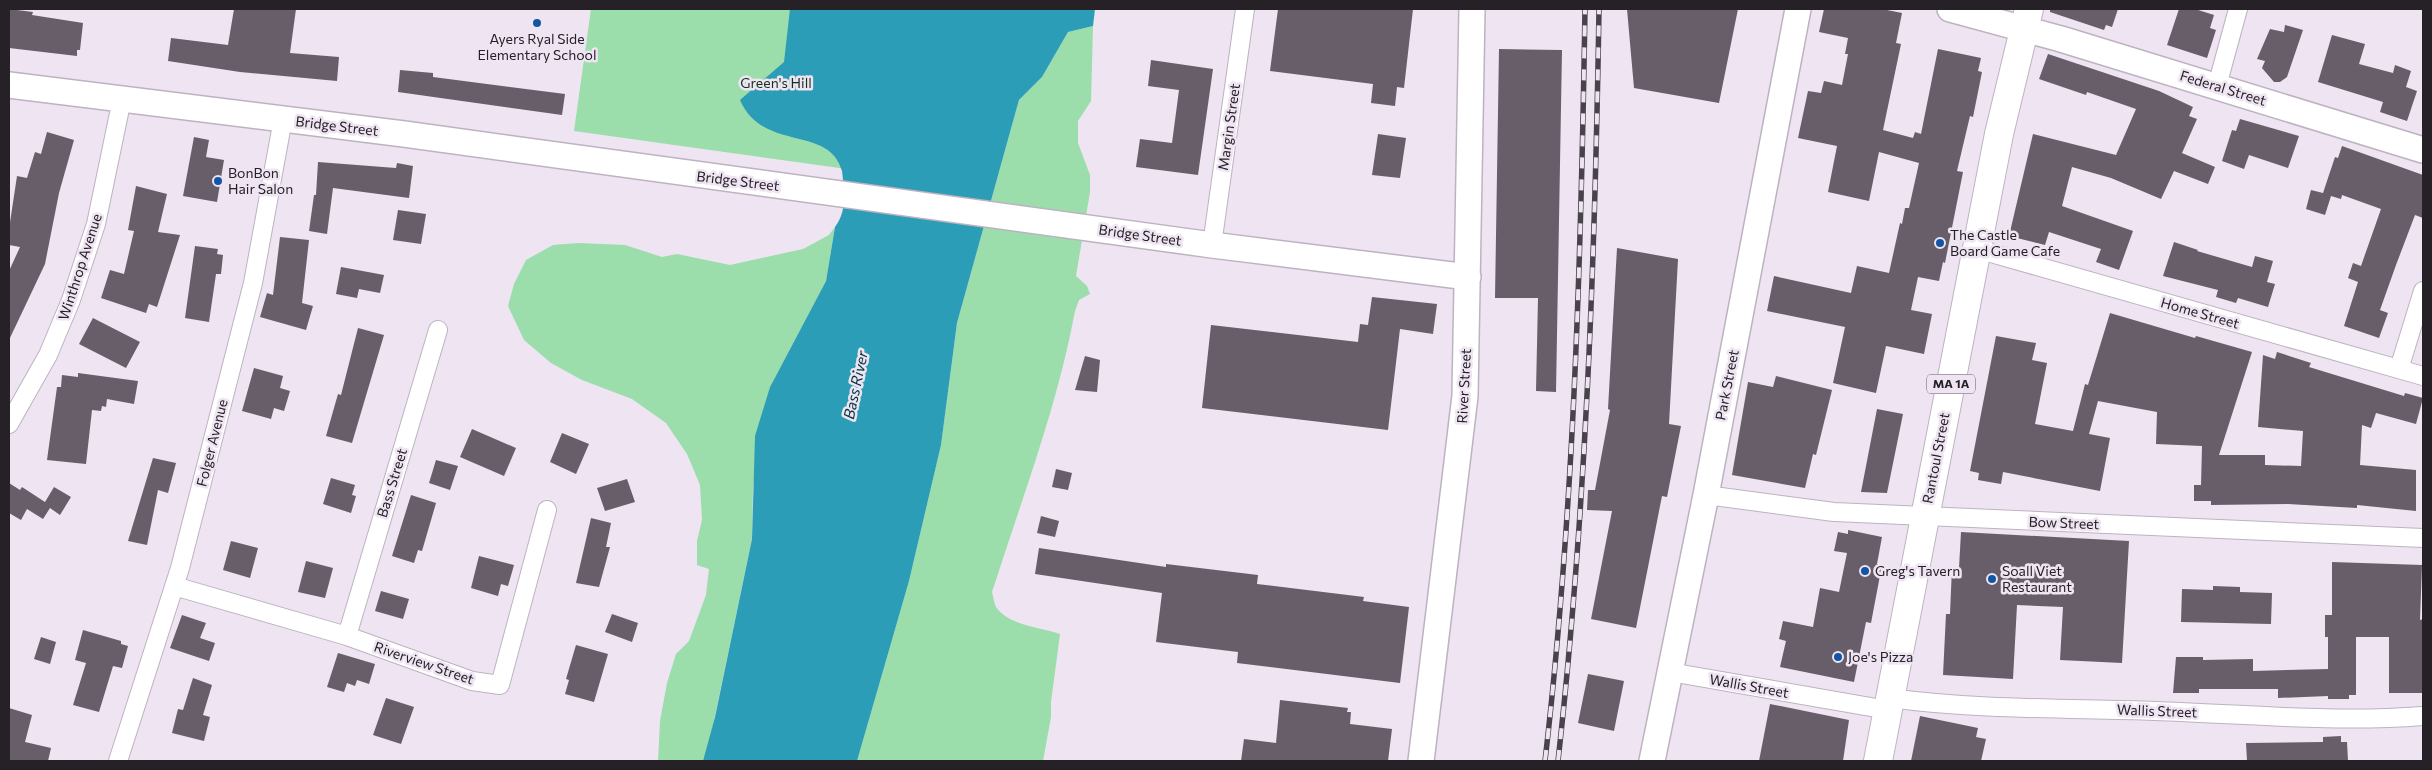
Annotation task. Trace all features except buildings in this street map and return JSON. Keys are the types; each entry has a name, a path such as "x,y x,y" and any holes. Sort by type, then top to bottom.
{"highway":[{"name":"Rantoul Street","path":"1878,761 1977,249 2026,19"}],"main road":[{"name":"River Street","path":"1421,761 1462,432 1467,350 1472,9"},
{"name":"Park Street","path":"1652,761 1706,495 1798,9"},
{"name":"Federal Street","path":"1950,9 2026,19 2217,86 2423,150"},
{"name":"Bridge Street","path":"9,85 283,119 631,167 836,192 1212,245 1468,277"}],"street":[{"name":"Margin Street","path":"1212,245 1244,9"},
{"path":"2217,86 2238,9"},
{"name":"Winthrop Avenue","path":"9,424 48,355 71,300 96,224 122,99"},
{"name":"Folger Avenue","path":"118,761 174,586 253,283 283,119"},
{"name":"Home Street","path":"1977,249 2423,376"},
{"path":"2399,369 2423,291"},
{"name":"Bass Street","path":"347,636 438,330"},
{"name":"Bow Street","path":"1706,495 1797,509 1925,517 2423,538"},
{"name":"Riverview Street","path":"174,586 347,636 472,682 500,685 547,510"},
{"name":"Wallis Street","path":"1670,672 1889,704 2162,711 2326,719 2423,716"}],"green space":[{"name":"Green's Hill","path":"591,9 852,9 854,170 574,131"},
{"path":"1093,26 1091,101 1078,121 1078,143 1090,175 1090,192 1076,276 1087,286 1090,294 1079,300 1075,311 1049,418 992,592 996,607 1009,618 1026,625 1060,634 1051,702 1051,717 1043,761 857,761 909,581 941,445 957,323 1019,100 1042,77 1068,32"},
{"path":"835,227 826,281 770,387 753,486 752,539 708,749 703,761 658,761 660,721 667,683 676,654 689,641 706,595 709,569 697,565 697,541 702,520 700,485 687,454 666,423 632,399 582,380 551,363 524,340 508,306 514,284 526,260 553,245 578,243 625,245 662,257 677,254 730,265 803,249 829,235"}],"water":[{"name":"Bass River","path":"790,9 1095,9 1093,26 1068,32 1042,77 1019,100 957,323 941,445 909,581 857,761 703,761 715,717 752,539 755,436 770,387 826,281 835,227 840,219 844,205 842,171 835,157 824,148 810,142 764,127 750,116 740,100 784,62"}],"railway":[{"path":"1545,761 1555,667 1569,479 1578,291 1585,9"},
{"path":"1558,761 1576,573 1588,385 1599,9"}],"place":[{"name":"Ayers Ryal Side Elementary School","path":"537,23"},
{"name":"BonBon Hair Salon","path":"218,181"},
{"name":"The Castle Board Game Cafe","path":"1940,243"},
{"name":"Greg's Tavern","path":"1865,571"},
{"name":"Soall Viet Restaurant","path":"1992,579"},
{"name":"Joe's Pizza","path":"1838,657"}]}
